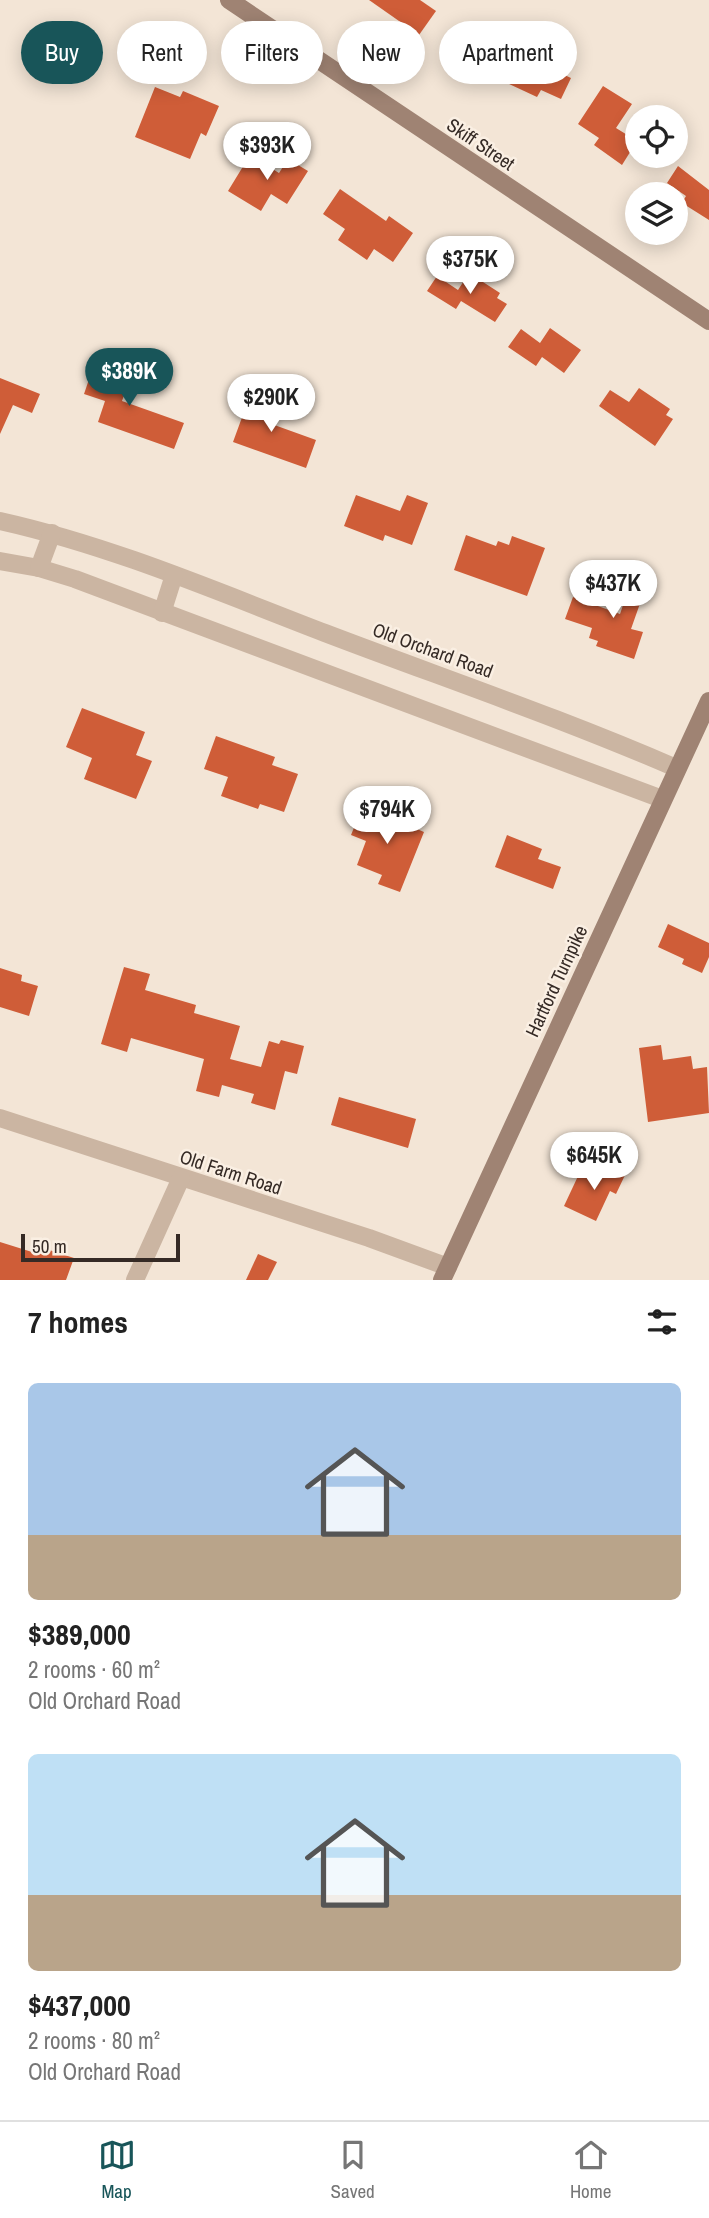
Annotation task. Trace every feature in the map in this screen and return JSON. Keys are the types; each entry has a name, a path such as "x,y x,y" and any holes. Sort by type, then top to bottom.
{"main road":[{"name":"Skiff Street","path":"229,0 709,321"},
{"name":"Hartford Turnpike","path":"445,1273 709,701"}],"street":[{"name":"Old Orchard Road","path":"0,521 52,533 174,575 592,732 676,768"},
{"path":"39,568 52,533"},
{"path":"0,561 39,568 662,799"},
{"path":"162,613 174,575"},
{"name":"Old Farm Road","path":"0,1118 369,1238 445,1273"},
{"path":"135,1280 181,1178"}],"building":[{"path":"369,0 420,0 436,11 425,27 425,21 399,21"},
{"path":"509,84 568,84 561,99 541,90 537,97"},
{"path":"603,86 632,104 625,105 625,114 616,128 625,134 625,160 622,165 594,145 599,138 578,124"},
{"path":"155,87 180,97 183,91 219,106 206,136 201,133 190,159 135,137"},
{"path":"250,155 279,173 288,159 308,171 287,204 271,194 261,211 228,191"},
{"path":"677,168 681,168 709,190 709,220 688,207 688,182 668,182"},
{"path":"340,189 386,221 389,216 413,233 393,262 374,249 367,260 338,240 345,229 323,214"},
{"path":"469,273 500,293 497,298 507,304 495,322 461,301 456,309 427,291 437,276 458,290"},
{"path":"550,328 581,350 564,373 542,357 536,366 508,347 521,329 540,343"},
{"path":"97,356 113,362 109,371 130,378 122,401 184,423 174,449 98,422 105,401 84,394"},
{"path":"0,378 40,394 32,413 13,405 0,434"},
{"path":"639,388 670,409 666,415 673,419 655,446 599,406 610,390 629,402"},
{"path":"252,390 274,398 266,422 316,440 306,468 233,442"},
{"path":"356,495 400,511 407,495 428,503 412,545 385,535 383,541 344,526"},
{"path":"466,535 496,546 498,541 509,545 512,536 545,548 527,596 454,570"},
{"path":"634,573 649,578 631,629 643,632 634,659 596,646 598,641 589,638 592,628 565,619 573,597 620,614"},
{"path":"82,708 145,732 136,755 152,761 136,799 84,779 92,758 66,747"},
{"path":"216,736 275,757 272,765 298,774 284,812 260,804 258,809 221,796 228,777 204,769"},
{"path":"379,804 394,810 391,818 424,832 400,892 378,884 382,875 357,865 366,841 351,835 360,813 373,818"},
{"path":"507,835 542,849 538,859 561,867 553,889 495,867"},
{"path":"668,924 709,943 709,957 702,973 682,964 684,959 658,947"},
{"path":"124,967 150,974 145,990 196,1005 194,1013 240,1026 230,1059 261,1067 269,1041 279,1044 281,1040 304,1046 297,1074 285,1071 275,1110 251,1103 254,1094 222,1085 219,1097 196,1091 204,1059 131,1038 127,1052 101,1044"},
{"path":"0,968 22,975 21,981 38,986 29,1016 0,1007"},
{"path":"661,1045 663,1060 691,1056 693,1069 707,1067 709,1113 648,1122 639,1048"},
{"path":"339,1097 416,1119 408,1148 331,1125"},
{"path":"606,1164 626,1173 616,1194 610,1191 596,1221 564,1206 579,1174 597,1182"},
{"path":"0,1242 32,1252 34,1245 74,1258 66,1280 0,1280"},
{"path":"258,1254 277,1262 268,1280 246,1280"}]}
